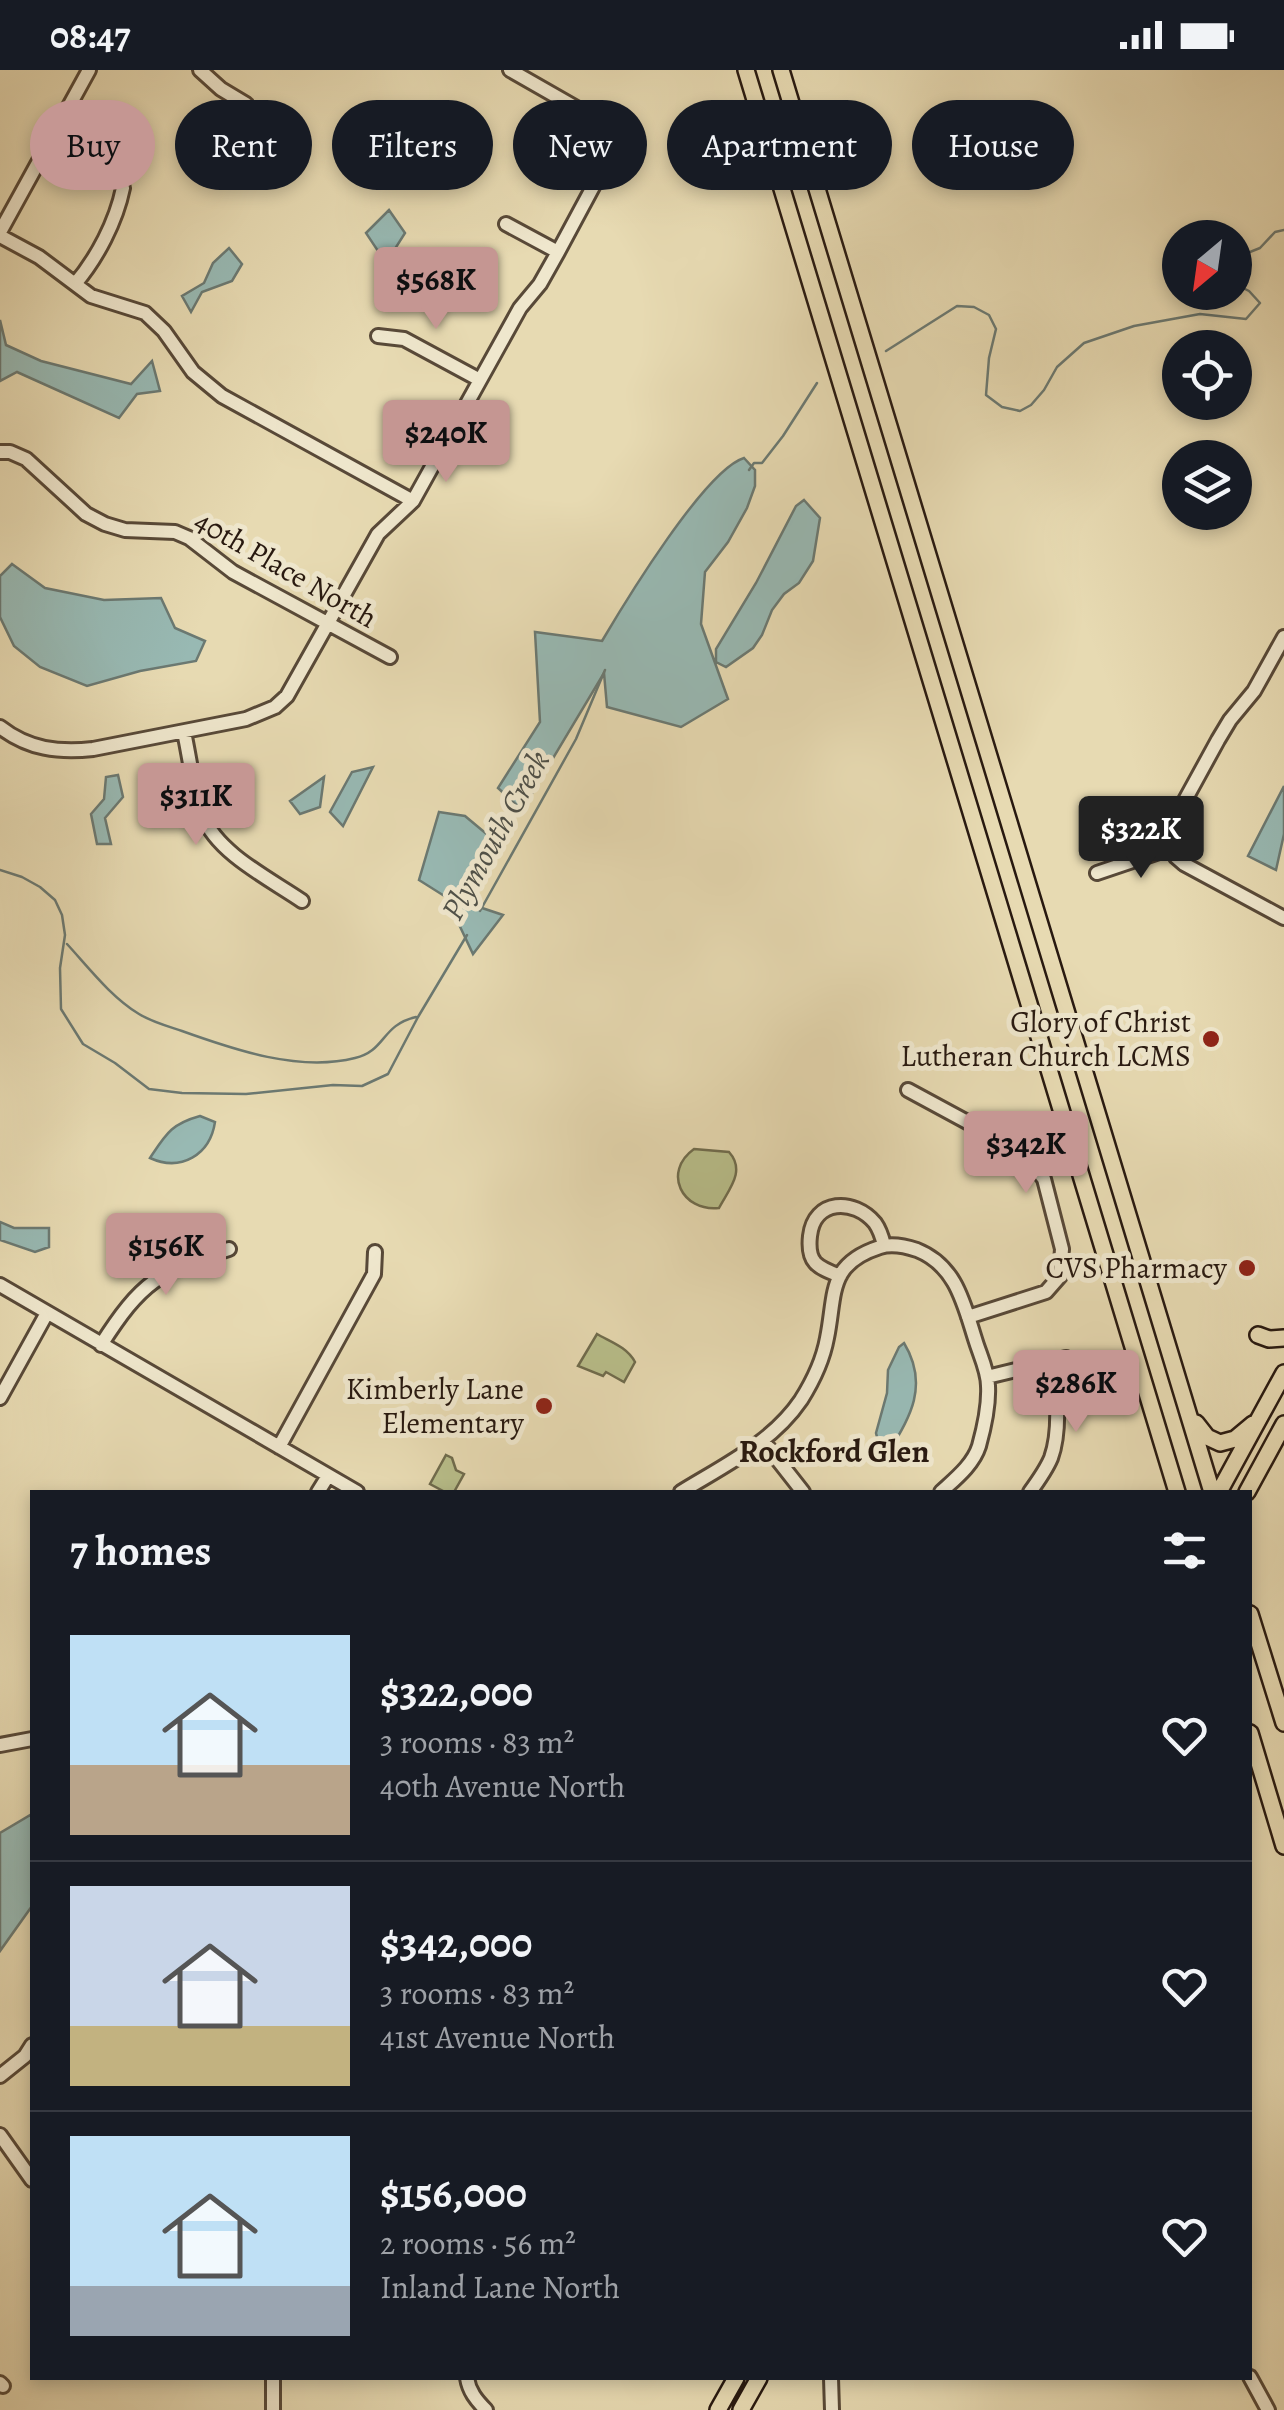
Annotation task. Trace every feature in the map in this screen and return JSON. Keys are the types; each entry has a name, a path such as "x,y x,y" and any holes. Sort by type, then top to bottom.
{"main road":[{"path":"746,70 1176,1490"},
{"path":"781,70 1188,1412 1215,1490"},
{"path":"1258,1335 1284,1338"},
{"path":"1217,1490 1284,1373"},
{"path":"1188,1412 1206,1437 1220,1443 1235,1439 1260,1418"},
{"path":"1248,1490 1284,1424"},
{"path":"1252,1620 1284,1723"},
{"path":"1252,1740 1284,1846"},
{"path":"718,2410 735,2380"},
{"path":"740,2410 758,2380"}],"street":[{"path":"89,70 0,234 91,296 155,321 193,372 222,396 413,501"},
{"path":"200,70 240,100"},
{"path":"0,727 28,744 72,752 261,715 275,707 296,683 378,534 413,501 602,170 604,141 587,114 510,70"},
{"path":"75,284 120,206 123,190"},
{"path":"506,224 558,252"},
{"path":"378,336 404,340 480,380"},
{"name":"40th Place North","path":"0,452 26,459 70,501 96,519 125,530 175,532 189,538 234,572 390,658"},
{"path":"1284,637 1254,691 1218,740 1172,824 1168,839 1170,848 1184,864 1284,918"},
{"path":"184,732 203,819 211,832 233,854 302,901"},
{"path":"1097,874 1170,848"},
{"path":"908,1090 1006,1143 1029,1160 1044,1178 1062,1250 1060,1276 1046,1292 968,1317"},
{"path":"840,1276 815,1264 809,1254 813,1220 822,1210 836,1206 854,1208 872,1219 884,1246"},
{"path":"684,1490 763,1440 786,1420 822,1359 832,1291 840,1276 863,1254 884,1246 910,1248 943,1266 961,1293 987,1377 978,1450 943,1490"},
{"path":"101,1345 146,1287 174,1268 229,1250"},
{"path":"279,1447 374,1274 374,1252"},
{"path":"0,1285 353,1490"},
{"path":"0,1398 46,1313"},
{"path":"987,1377 1059,1360 1053,1453 1031,1490"},
{"path":"763,1440 801,1490"},
{"path":"319,1490 328,1476"},
{"path":"0,1745 30,1739"},
{"path":"0,2076 30,2048"},
{"path":"0,2135 30,2177"},
{"path":"273,2410 274,2380"},
{"path":"467,2380 486,2410"},
{"path":"830,2380 832,2410"},
{"path":"1252,2380 1268,2410"}],"green space":[{"path":"694,1149 729,1152 734,1159 734,1180 719,1208 695,1204 681,1189 679,1168"},
{"path":"597,1334 623,1349 635,1362 624,1382 606,1372 603,1376 578,1366"},
{"path":"446,1455 452,1458 456,1470 464,1474 455,1490 441,1490 430,1484"}],"water":[{"path":"389,210 405,233 386,263 366,233"},
{"path":"229,248 242,264 232,281 202,292 191,312 182,296 204,283 213,263"},
{"path":"0,320 6,345 41,361 131,384 152,361 160,391 137,394 119,418 17,372 0,381"},
{"path":"744,458 755,470 755,486 728,542 705,572 701,624 728,699 681,727 607,707 604,673 522,810 498,788 540,722 535,632 602,641 688,511 728,468"},
{"path":"804,500 820,518 813,561 799,583 772,610 753,648 726,667 716,662 716,649 796,506"},
{"path":"12,564 45,588 104,600 161,598 175,628 205,641 196,661 87,686 40,667 14,646 0,617 0,576"},
{"path":"373,767 343,826 330,812 352,772"},
{"path":"118,775 123,797 105,818 111,844 97,844 91,814 104,799 106,777"},
{"path":"324,777 320,807 300,814 290,801"},
{"path":"1284,786 1284,834 1276,870 1248,856"},
{"path":"439,812 465,816 501,846 478,885 458,900 503,915 473,954 446,897 419,880"},
{"path":"200,1116 215,1122 200,1152 173,1163 150,1158 170,1131"},
{"path":"0,1222 14,1228 49,1228 49,1247 35,1252 0,1240"},
{"path":"904,1343 915,1373 914,1400 896,1441 887,1454 881,1453 876,1433 887,1393 888,1370"},
{"path":"30,1815 30,1909 0,1951 0,1833"}],"waterway":[{"name":"Plymouth Creek","path":"1252,251 1275,232 1284,230"},
{"name":"Plymouth Creek","path":"886,351 957,306 974,307 989,315 996,329 986,395 1002,407 1020,411 1031,405 1057,367 1084,343 1134,326 1200,314 1246,319 1260,303 1252,294"},
{"name":"Plymouth Creek","path":"749,470 754,463 762,463 817,383"},
{"name":"Plymouth Creek","path":"480,911 576,739 605,670"},
{"name":"Plymouth Creek","path":"0,870 22,877 55,900 65,935 60,968 61,1009 83,1044 149,1089 246,1094 362,1086 388,1074 467,935"},
{"name":"Plymouth Creek","path":"67,944 110,991 144,1017 267,1057 312,1062 355,1058 373,1050 396,1026 416,1017"}],"place":[{"name":"Glory of Christ Lutheran Church LCMS","path":"1211,1039"},
{"name":"CVS Pharmacy","path":"1247,1268"},
{"name":"Kimberly Lane Elementary","path":"544,1406"}],"district":[{"name":"Rockford Glen","path":"834,1451"}]}
